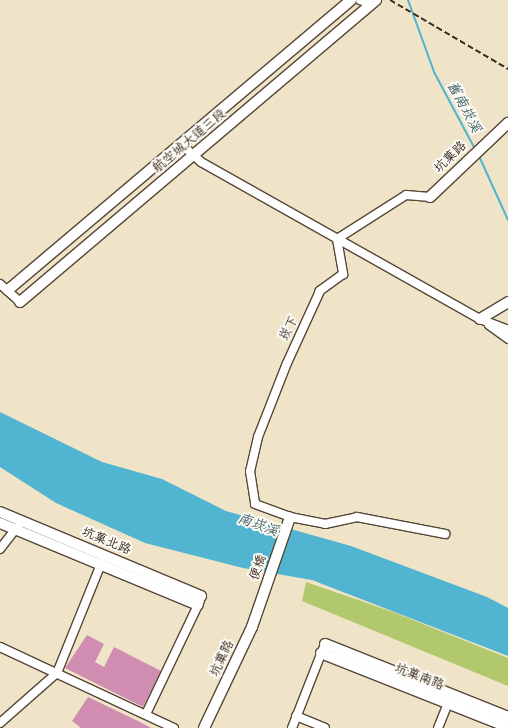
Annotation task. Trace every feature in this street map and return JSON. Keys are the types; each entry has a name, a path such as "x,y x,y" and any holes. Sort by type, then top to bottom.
{"street":[{"name":"航空城大道三段","path":"4,287 181,144 352,0"},
{"path":"360,0 373,2"},
{"name":"航空城大道三段","path":"20,302 193,157 373,2"},
{"name":"坑菓路","path":"430,197 486,142 508,123"},
{"path":"181,144 193,157 480,319 508,339"},
{"path":"337,239 406,195 430,197"},
{"name":"崁下","path":"289,521 256,504 250,471 252,457 287,363 320,291 343,274 337,239"},
{"path":"4,287 20,302"},
{"path":"480,319 508,302"},
{"path":"480,319 508,330"},
{"name":"坑菓北路","path":"0,512 18,526 101,564 200,601"},
{"path":"289,521 325,524 357,517 446,534"},
{"name":"便橋","path":"262,598 289,521"},
{"name":"坑菓北路","path":"0,523 18,526 200,601"},
{"path":"0,549 18,526"},
{"path":"0,723 57,673 101,564"},
{"name":"坑菓路","path":"204,728 262,598"},
{"path":"146,714 200,601"},
{"path":"0,647 174,728"},
{"path":"292,728 323,649"},
{"name":"坑菓南路","path":"323,649 508,727"},
{"name":"坑菓南路","path":"323,649 508,717"},
{"path":"438,728 448,703"},
{"path":"296,716 325,728"}],"green space":[{"path":"306,582 393,612 508,658 508,686 302,601"}],"water":[{"name":"南崁溪","path":"0,412 102,462 162,479 226,511 351,546 487,597 508,608 508,656 312,580 243,568 145,543 56,503 0,467"}],"building":[{"path":"87,635 104,644 95,662 104,667 114,647 161,671 143,707 65,668"},
{"path":"88,697 151,728 81,728 72,721"}],"waterway":[{"name":"舊南崁溪","path":"408,0 434,72 475,149"},
{"name":"舊南崁溪","path":"479,156 508,220"}],"railway":[{"path":"390,0 508,69"}]}
